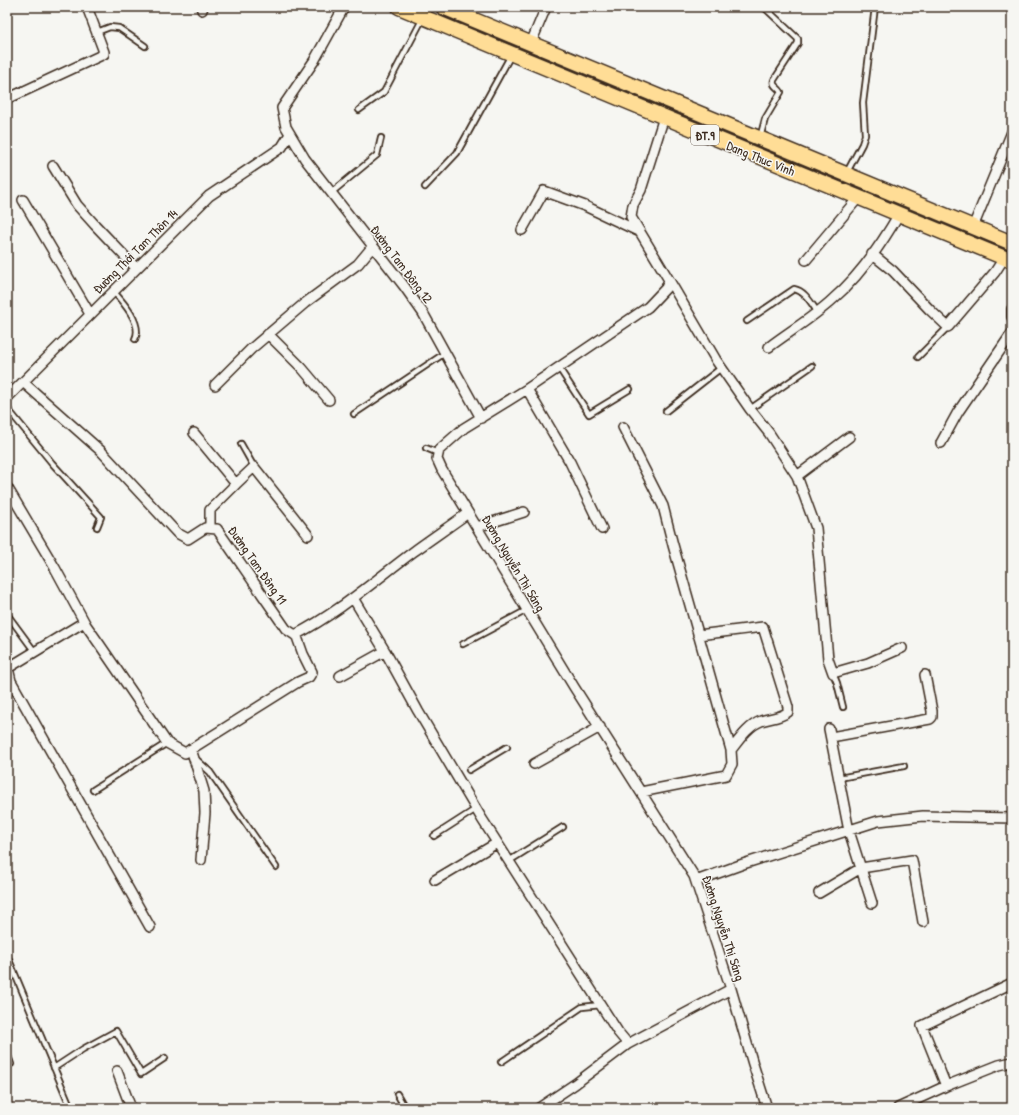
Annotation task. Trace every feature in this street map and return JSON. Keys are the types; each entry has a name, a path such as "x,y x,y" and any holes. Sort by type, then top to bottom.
{"main road":[{"name":"Dang Thuc Vinh","path":"399,7 512,53 664,118 1008,259"},
{"name":"Dang Thuc Vinh","path":"448,8 1012,243"}],"street":[{"path":"7,99 102,56 104,52 87,7"},
{"name":"Đường Tam Đông 12","path":"344,7 314,61 282,108 286,127 305,159 404,286 423,313 480,418"},
{"path":"531,43 546,7"},
{"path":"664,118 641,190 633,205 631,217 721,368 750,409 770,433 797,476 816,528 828,659 833,673 868,664 902,648"},
{"path":"973,227 1012,132"},
{"name":"Đường Thới Tam Thôn 14","path":"7,398 209,196 282,147 290,134"},
{"path":"53,166 78,205 136,268"},
{"path":"522,230 544,191 585,206 640,232"},
{"path":"806,260 858,198"},
{"path":"23,200 90,314"},
{"path":"769,348 833,300 858,273 886,236 899,214"},
{"path":"215,384 268,334 305,303 358,264 373,246"},
{"path":"872,254 893,271 948,327 1008,259"},
{"path":"438,453 439,450 464,428 527,390 648,307 666,288 668,280"},
{"path":"1012,309 1012,317"},
{"path":"940,443 958,412 1012,333"},
{"path":"268,334 302,368 329,400"},
{"name":"Đường Tam Đông 11","path":"23,382 101,451 177,533 188,539 205,528 217,529 286,629 295,635"},
{"path":"527,390 570,462 602,529"},
{"path":"624,426 663,506 731,750 732,764 726,775 641,792"},
{"path":"194,433 236,484"},
{"path":"797,476 849,437"},
{"name":"Đường Nguyễn Thị Sáng","path":"438,453 437,459 442,470 468,513 694,876 731,989 767,1108"},
{"path":"210,528 210,510 254,467 308,535"},
{"path":"7,487 55,568 84,622 167,743 185,753 193,754 298,682 309,677 312,672 295,635 312,626 353,598 413,552 468,513"},
{"path":"477,527 524,512"},
{"path":"353,598 476,809 618,1032 628,1044"},
{"path":"84,622 8,668 11,681 150,926"},
{"path":"698,635 763,627 788,707 788,712 783,716 759,722 748,730 731,750"},
{"path":"340,676 385,651"},
{"path":"872,903 849,831 830,733 932,717 925,675"},
{"path":"534,764 600,727"},
{"path":"193,754 204,791 205,813 201,860"},
{"path":"696,881 743,864 878,821 923,816 1012,818"},
{"path":"435,880 497,843"},
{"path":"819,893 861,868 912,860 923,922"},
{"path":"946,1086 922,1026 1012,983"},
{"path":"544,1107 628,1044 731,989"},
{"path":"898,1108 946,1086 999,1065 1012,1062"},
{"path":"117,1071 131,1108"}],"lane":[{"path":"760,139 765,119 781,92 779,88 774,86 773,82 798,43 798,39 764,7"},
{"path":"845,174 862,144 865,135 863,103 875,7"},
{"path":"360,110 384,92 423,17"},
{"path":"97,32 110,27 119,28 145,46"},
{"path":"425,187 457,153 512,53"},
{"path":"331,193 377,155 381,138"},
{"path":"747,321 794,289 799,290 805,295 817,311"},
{"path":"113,291 124,303 134,321 137,329 137,336 135,339"},
{"path":"918,357 948,327"},
{"path":"354,414 445,353"},
{"path":"750,409 812,366"},
{"path":"559,368 589,414 630,389"},
{"path":"666,411 721,368"},
{"path":"7,408 52,463 101,517 98,527"},
{"path":"241,444 254,467"},
{"path":"426,448 438,453"},
{"path":"463,644 527,610"},
{"path":"7,614 35,652"},
{"path":"833,673 838,683 843,707"},
{"path":"94,790 167,743"},
{"path":"469,770 507,747"},
{"path":"193,754 210,772 276,867"},
{"path":"839,778 904,766"},
{"path":"434,836 476,809"},
{"path":"509,861 563,827"},
{"path":"7,955 71,1108"},
{"path":"501,1062 582,1007 601,1005"},
{"path":"54,1068 83,1049 116,1031 141,1074 165,1058"},
{"path":"7,1053 11,1064 7,1065"},
{"path":"397,1094 405,1108"}]}
